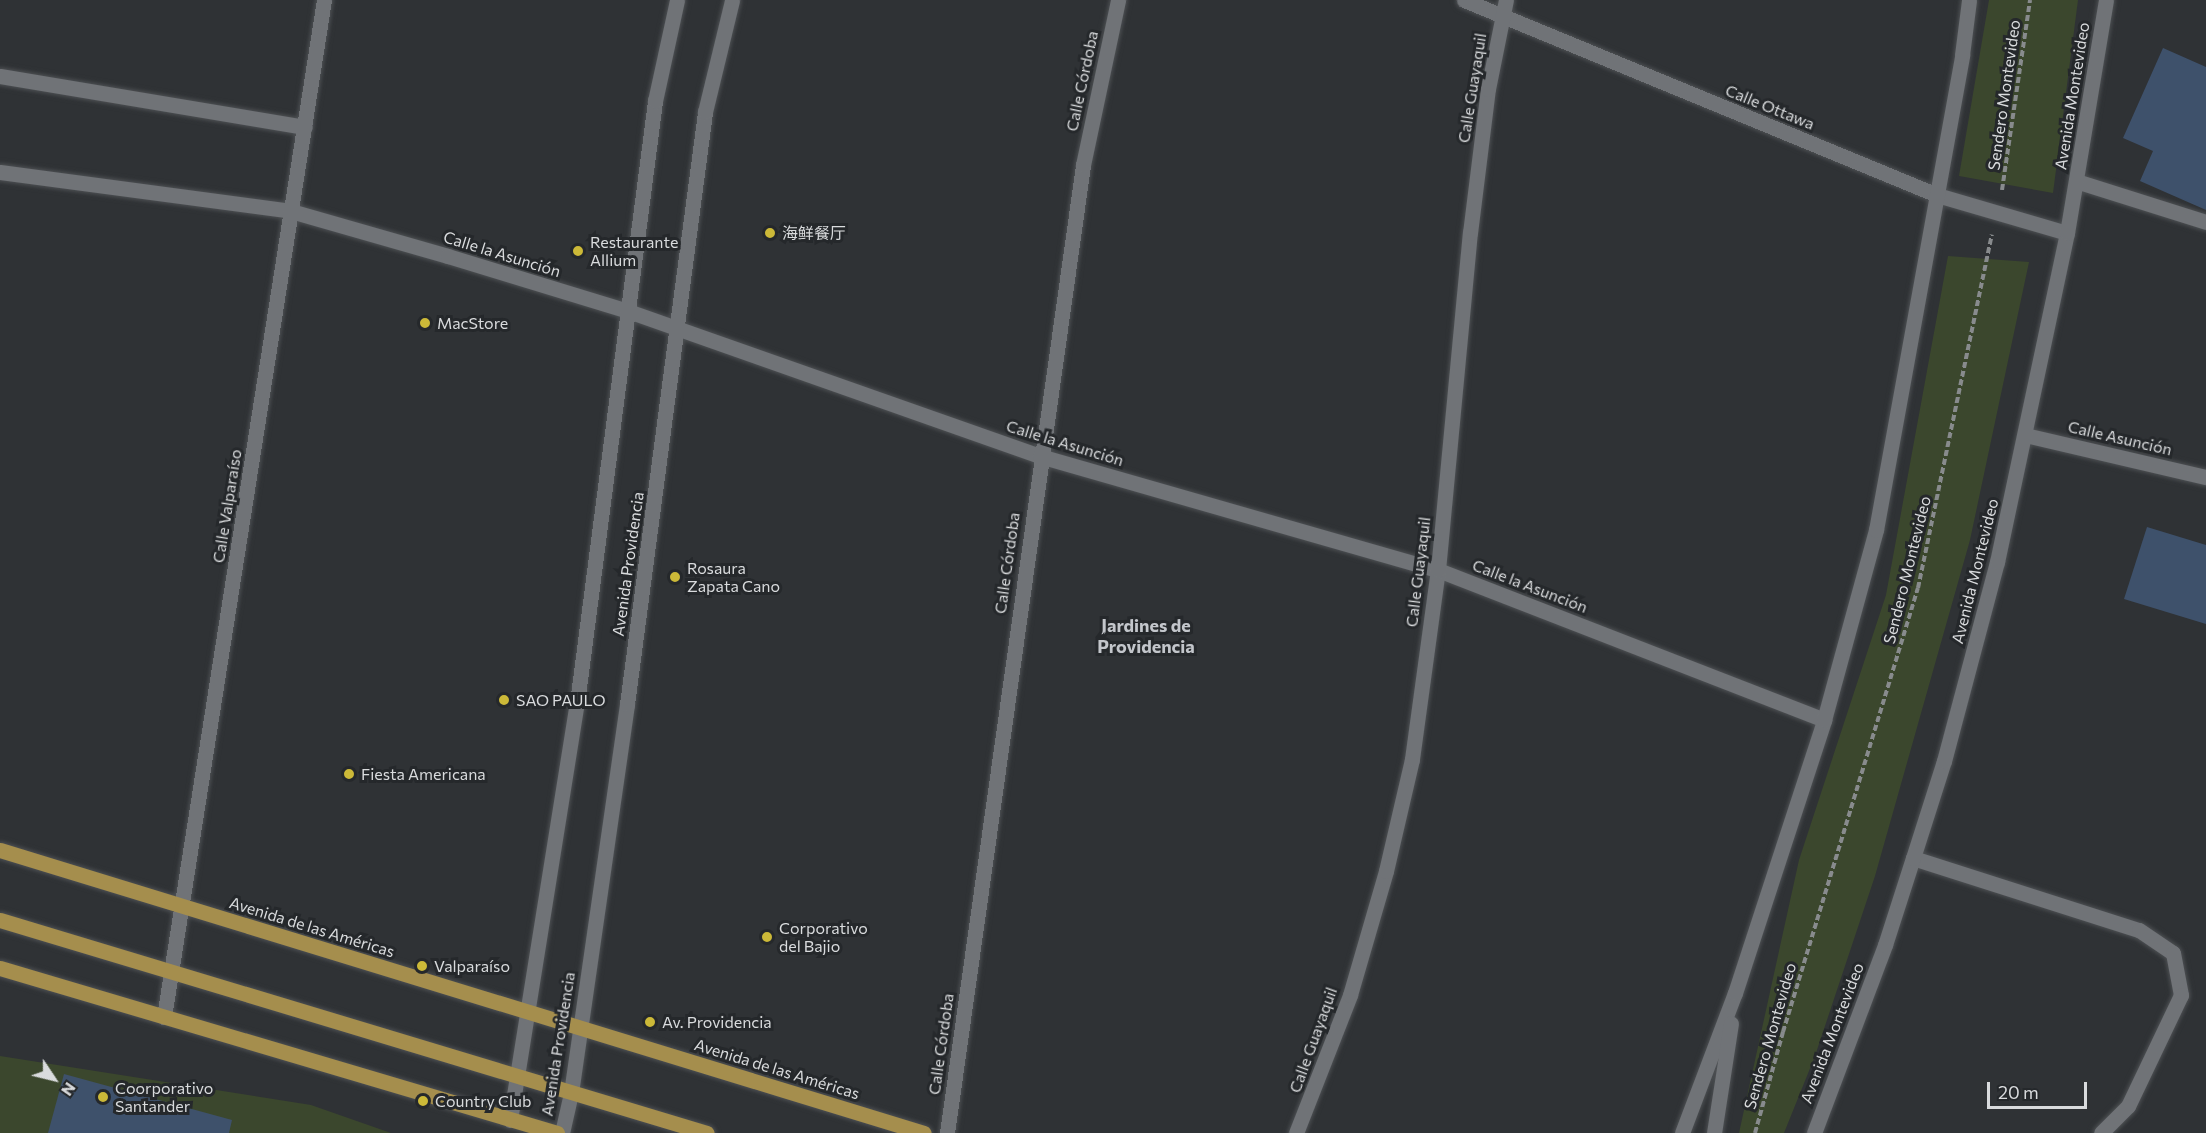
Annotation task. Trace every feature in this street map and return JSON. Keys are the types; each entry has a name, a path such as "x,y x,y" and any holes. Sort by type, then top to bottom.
{"main road":[{"name":"Avenida de las Américas","path":"0,850 924,1133"},
{"path":"0,920 707,1133"},
{"path":"0,968 558,1133"}],"street":[{"name":"Calle Valparaíso","path":"164,1017 184,907 324,0"},
{"name":"Avenida Providencia","path":"510,1120 519,1076 578,695 656,101 678,0"},
{"name":"Avenida Providencia","path":"562,1133 571,1093 678,329 705,112 732,0"},
{"name":"Calle Córdoba","path":"947,1133 1040,456 1083,165 1118,0"},
{"name":"Calle Ottawa","path":"1464,0 1937,195 2067,233"},
{"name":"Calle Guayaquil","path":"1296,1133 1350,995 1386,872 1412,759 1438,570 1470,233 1488,89 1506,0"},
{"path":"1682,1133 1735,993 1824,720 1876,530 1937,195 1969,0"},
{"name":"Avenida Montevideo","path":"1814,1133 1885,945 1913,858 1944,761 1994,573 2067,233 2106,0"},
{"path":"0,76 305,127"},
{"name":"Calle la Asunción","path":"0,172 291,211 628,311 1040,456 1438,570 1824,720"},
{"path":"2076,181 2206,222"},
{"name":"Calle Asunción","path":"2025,435 2206,477"},
{"path":"1913,858 2139,930 2173,953 2181,995 2128,1106 2101,1133"},
{"path":"1714,1133 1735,993"}],"path":[{"name":"Sendero Montevideo","path":"1755,1133 1783,1032 1918,588 2008,160 2030,0"}],"green space":[{"path":"1989,0 2078,0 2053,193 1959,176"},
{"path":"1948,256 2029,262 1970,540 1875,876 1815,1056 1784,1133 1739,1133 1799,860 1886,595"},
{"path":"0,1056 311,1105 391,1133 0,1133"}],"building":[{"path":"2163,48 2206,67 2206,210 2140,181 2153,151 2123,138"},
{"path":"2147,527 2206,545 2206,624 2124,599"},
{"name":"Coorporativo Santander","path":"64,1074 232,1120 229,1133 48,1133"}],"place":[{"name":"海鲜餐厅","path":"770,233"},
{"name":"Restaurante Allium","path":"578,251"},
{"name":"MacStore","path":"425,323"},
{"name":"Rosaura Zapata Cano","path":"675,577"},
{"name":"SAO PAULO","path":"504,700"},
{"name":"Fiesta Americana","path":"349,774"},
{"name":"Corporativo del Bajio","path":"767,937"},
{"name":"Valparaíso","path":"422,966"},
{"name":"Av. Providencia","path":"650,1022"},
{"name":"Coorporativo Santander","path":"103,1097"},
{"name":"Country Club","path":"423,1101"}],"district":[{"name":"Jardines de Providencia","path":"1146,636"}]}
